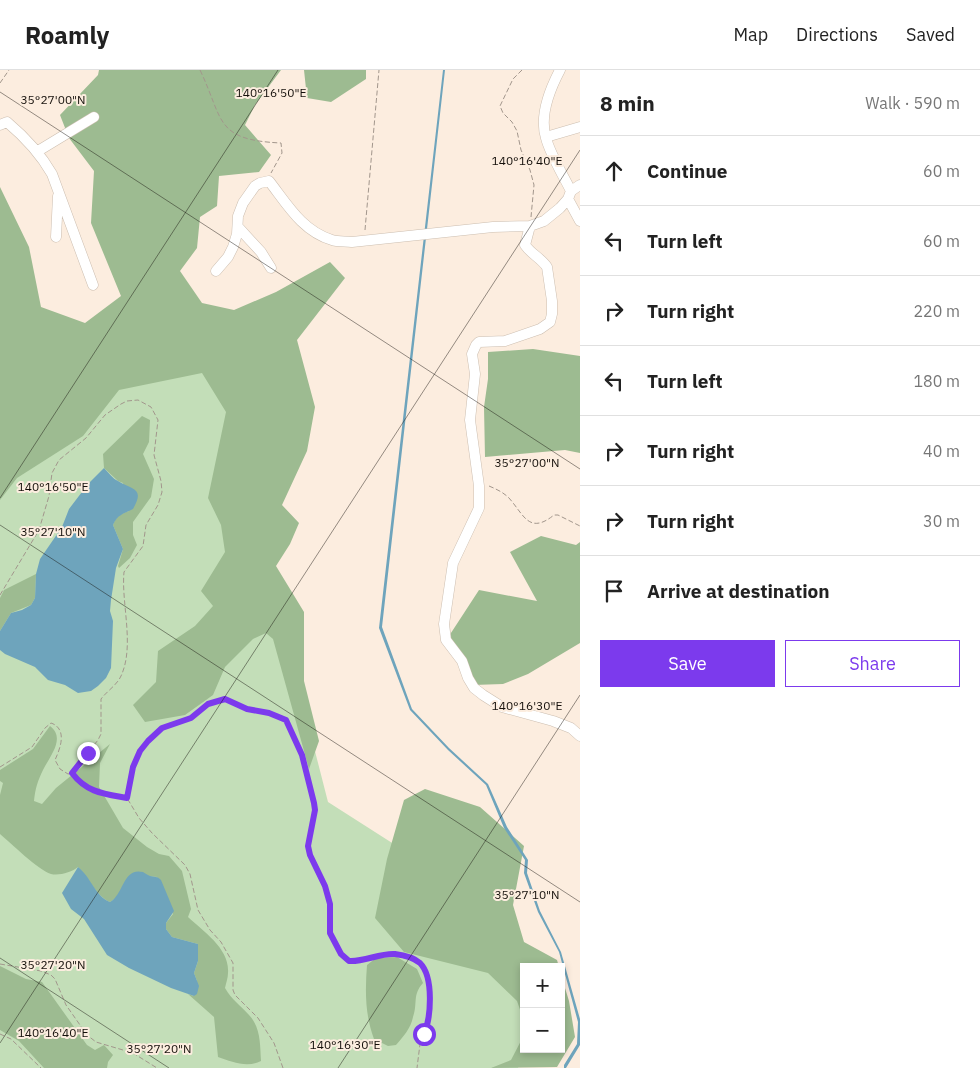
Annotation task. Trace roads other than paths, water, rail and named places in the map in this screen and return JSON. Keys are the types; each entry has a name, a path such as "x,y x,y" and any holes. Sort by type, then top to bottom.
{"street":[{"path":"560,70 547,102 544,124 546,137 573,191 580,221"},
{"path":"38,152 94,117"},
{"path":"0,125 7,122 31,144 52,174 92,285"},
{"path":"546,137 580,127"},
{"path":"216,271 231,252 238,227 240,210 251,192 260,183 269,181 303,225 316,233 333,240 364,241 493,227 530,226 544,221 573,191"},
{"path":"56,237 58,189"},
{"path":"530,226 525,245 547,267 552,314 550,322 540,329 505,341 480,342 472,354 475,382 470,420 478,481 479,508 453,563 444,624 446,640 462,660 468,678 474,688 502,708 554,721 571,728 580,736"},
{"path":"238,227 262,252 270,268"}],"water":[{"path":"443,70 445,70 382,627 412,709 449,748 488,784 507,827 528,860 527,873 540,911 561,952 564,963 562,963 559,952 538,912 524,873 525,860 504,828 486,785 448,750 410,710 379,628"},
{"path":"104,468 116,480 136,490 138,497 133,509 118,517 113,525 123,549 116,568 111,600 110,611 113,621 111,668 106,678 98,686 91,691 78,693 65,685 48,680 35,667 5,654 0,650 0,631 11,613 31,605 35,598 36,574 40,559 62,527 69,509 88,484"},
{"path":"78,867 100,895 110,902 115,898 131,873 143,872 161,880 174,911 166,923 166,929 172,937 198,944 198,961 194,973 199,986 197,994 194,996 171,988 107,955 84,919 71,909 62,893"},
{"path":"565,966 580,1019 580,1045 566,1068 564,1068 577,1044 578,1022 565,974"}]}
